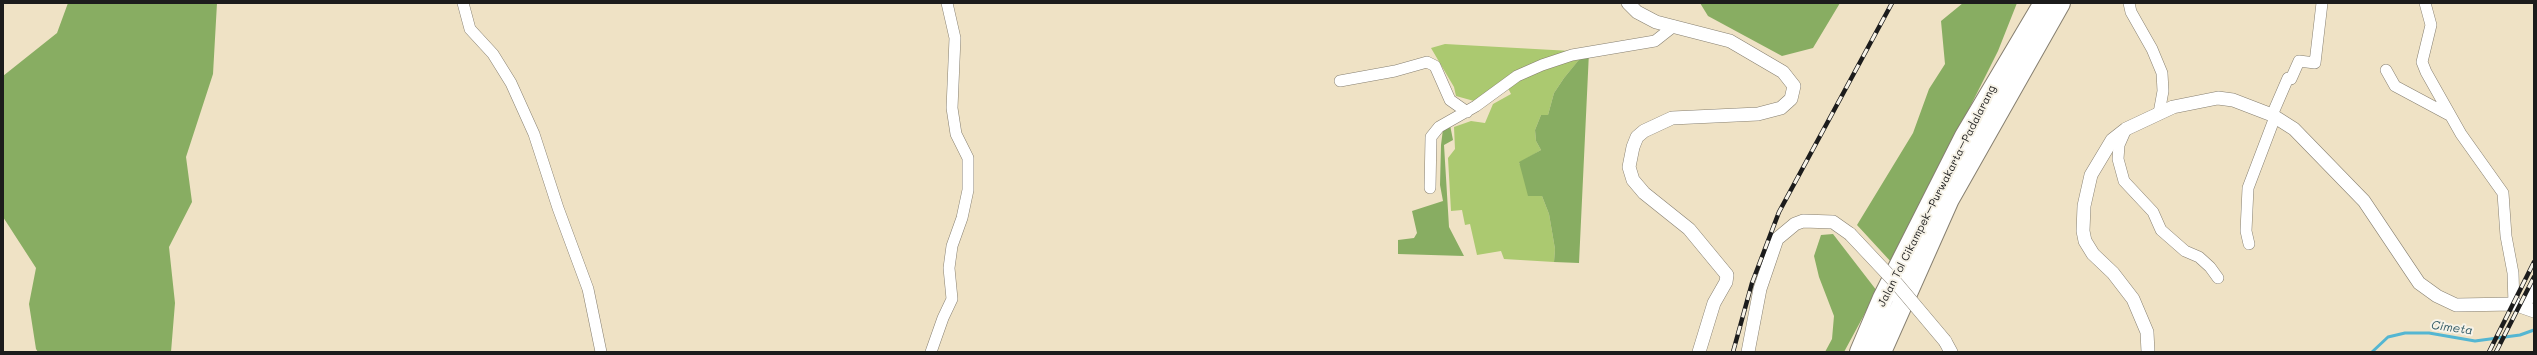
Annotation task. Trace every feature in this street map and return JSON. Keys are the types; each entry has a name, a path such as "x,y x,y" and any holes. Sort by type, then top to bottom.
{"highway":[{"name":"Jalan Tol Cikampek–Purwakarta–Padalarang","path":"1860,352 1883,298 1966,136 2044,3"},
{"name":"Jalan Tol Cikampek–Purwakarta–Padalarang","path":"1881,352 1949,199 2060,3"}],"street":[{"path":"463,3 470,29 493,54 511,83 534,134 555,201 588,289 601,352"},
{"path":"931,352 943,318 952,299 949,268 952,246 962,218 968,190 968,158 956,134 952,108 955,38 946,3"},
{"path":"1628,3 1647,18 1730,41 1740,46 1783,72 1790,79 1794,90 1786,104 1773,111 1664,120 1644,131 1638,137 1633,147 1629,167 1633,180 1644,193 1689,229 1727,275 1726,282 1714,303 1699,352"},
{"path":"2129,3 2131,12 2162,73 2163,91 2159,113"},
{"path":"2249,244 2246,231 2248,188 2288,78 2291,79 2299,61 2316,63 2322,3"},
{"path":"2425,3 2431,25 2422,62 2451,116 2503,193 2506,236 2513,273 2524,307"},
{"path":"1430,188 1430,142 1433,132 1467,112 1517,76 1542,65 1578,54 1655,41 1674,26"},
{"path":"1340,81 1395,71 1427,62 1435,66 1450,100 1467,112"},
{"path":"2386,70 2395,86 2451,116"},
{"path":"2148,352 2147,332 2133,299 2113,272 2093,254 2083,231 2084,206 2091,175 2112,140 2126,129 2159,113 2186,103 2218,98 2233,100 2274,116 2294,129 2364,201 2406,264 2427,290 2456,305 2524,307"},
{"path":"2126,129 2119,146 2118,159 2124,181 2153,212 2161,230 2185,251 2205,262 2218,278"},
{"path":"1748,352 1760,288 1777,239 1795,224 1803,221 1833,222 1850,234 1897,284 1948,347"},
{"path":"2524,307 2534,288"}],"green space":[{"path":"68,3 217,3 213,74 186,157 192,202 169,247 175,303 171,352 38,352 36,349 29,304 36,268 3,217 3,76 57,33"},
{"path":"1700,3 1840,3 1813,48 1782,56 1708,16"},
{"path":"1963,3 2017,3 1998,51 1892,263 1857,225 1913,133 1929,89 1945,64 1941,21"},
{"path":"1445,44 1589,52 1583,55 1554,93 1548,115 1541,115 1535,130 1536,141 1541,150 1519,163 1542,196 1549,214 1555,249 1554,262 1504,259 1501,251 1477,255 1470,224 1465,225 1462,210 1451,211 1448,158 1455,149 1454,127 1471,121 1485,123 1493,104 1511,94 1506,84 1474,101 1456,96 1454,87 1431,48"},
{"path":"1589,52 1579,263 1554,262 1555,249 1549,214 1542,196 1528,196 1519,162 1541,150 1536,141 1535,130 1541,115 1548,115 1554,93 1582,56"},
{"path":"1450,125 1453,140 1444,145 1449,227 1464,256 1398,254 1398,240 1414,238 1417,233 1412,211 1443,201 1440,185 1441,145 1443,129"},
{"path":"1833,234 1877,291 1844,352 1825,352 1832,339 1834,316 1819,277 1814,256 1821,235"}],"waterway":[{"name":"Cimeta","path":"2372,352 2388,337 2405,333 2429,333 2475,341 2520,335 2534,330"}],"railway":[{"path":"1733,352 1752,283 1779,212 1892,3"},
{"path":"2489,352 2534,262"},
{"path":"2496,352 2534,277"}]}
